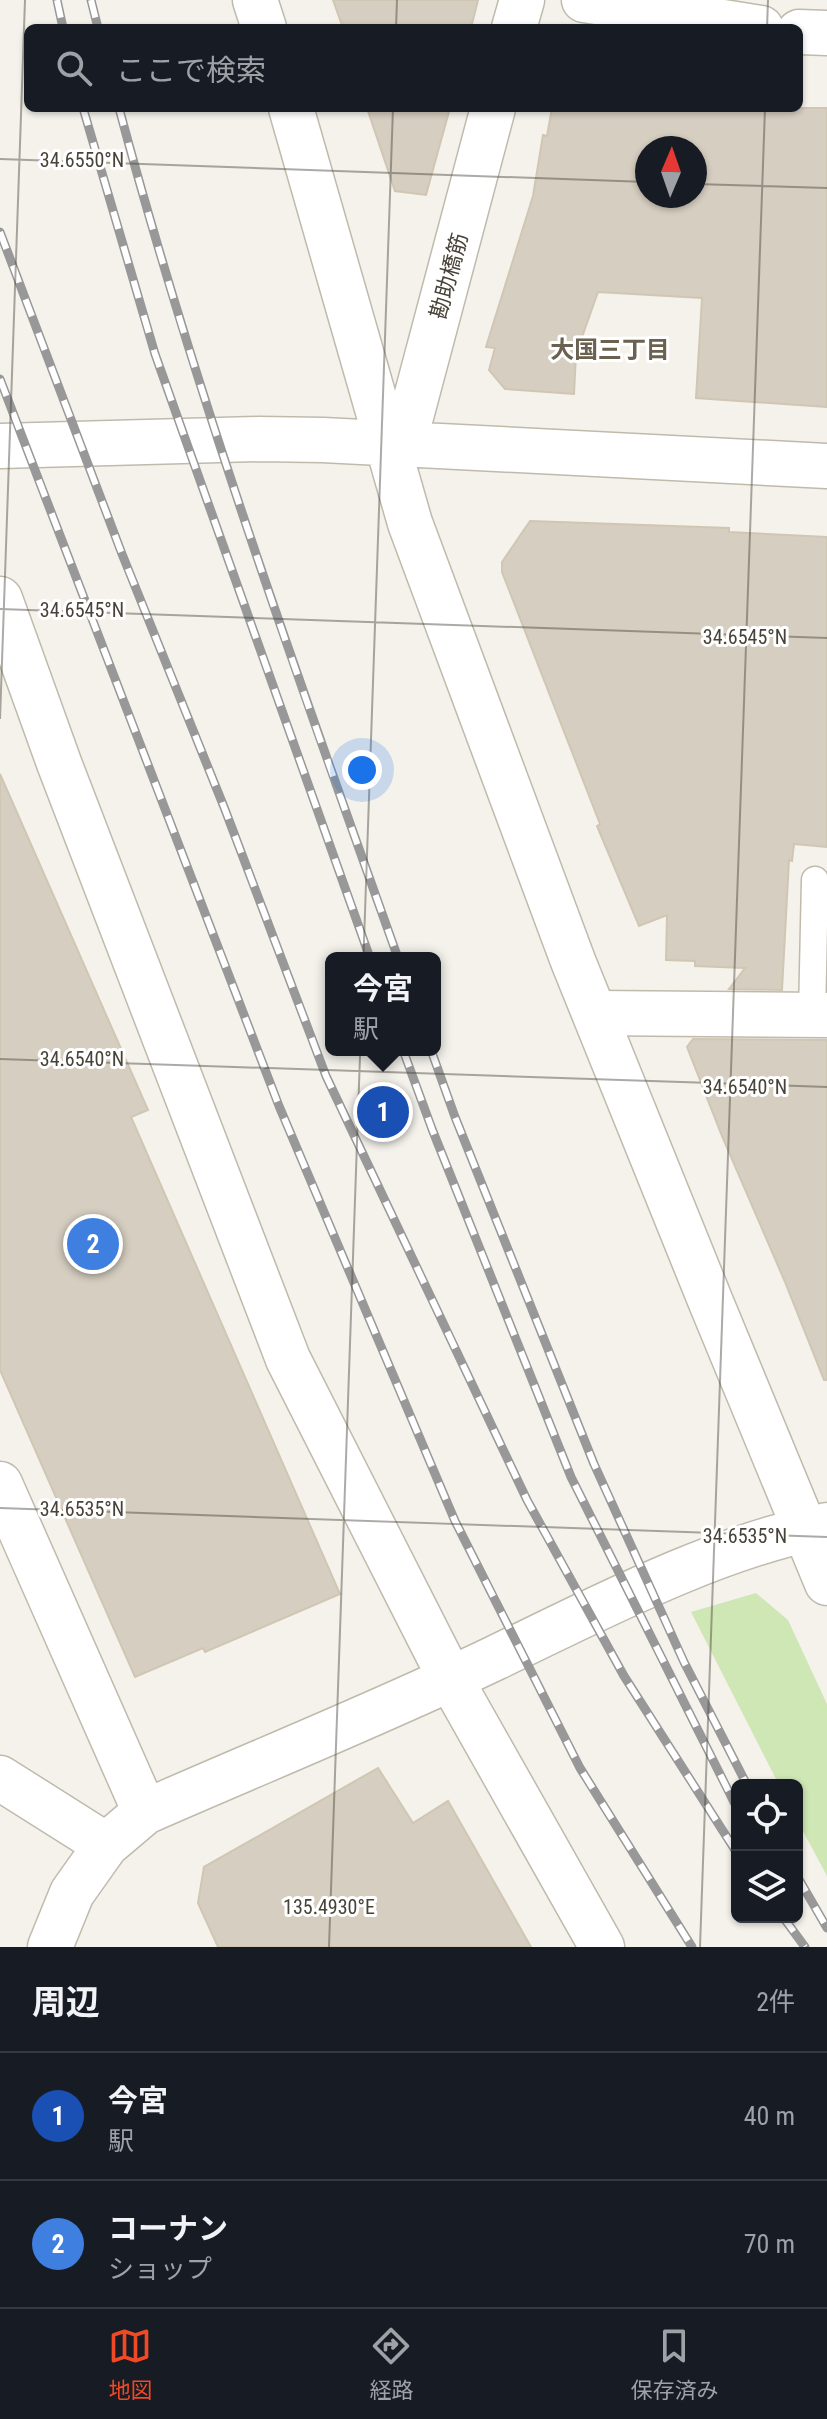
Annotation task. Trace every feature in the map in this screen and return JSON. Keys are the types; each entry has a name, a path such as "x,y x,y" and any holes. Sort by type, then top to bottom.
{"street":[{"path":"255,0 263,24"},
{"path":"515,24 522,0"},
{"path":"584,0 736,24"},
{"path":"803,32 827,33"},
{"path":"292,112 396,443 410,523 595,1013 816,1527 827,1583"},
{"name":"勘助橋筋","path":"396,443 492,112"},
{"path":"0,446 259,439 396,443 827,466"},
{"path":"0,599 59,763 288,1359 450,1678 602,1947"},
{"path":"595,1013 819,1015"},
{"path":"0,1484 145,1812"},
{"path":"50,1947 72,1893 106,1845 145,1812 450,1678 683,1570 816,1527"},
{"path":"0,1778 106,1845"}],"lane":[{"path":"815,880 819,1015"}],"green space":[{"path":"756,1593 788,1620 827,1704 827,1876 803,1831 803,1779 776,1779 691,1612"}],"building":[{"path":"333,0 478,0 472,24 342,24"},
{"path":"803,108 827,108 827,407 696,398 702,298 598,292 576,354 574,394 505,389 489,370 495,348 486,347 533,196 543,135 547,136 551,112 803,112"},
{"path":"368,112 449,112 426,195 395,191"},
{"path":"530,521 729,528 729,532 827,537 827,847 794,844 792,861 789,860 782,990 729,989 745,968 695,966 695,961 666,960 667,915 639,926 597,826 600,824 502,572 502,562"},
{"path":"0,774 148,1110 131,1117 340,1594 205,1652 203,1648 135,1677 0,1370"},
{"path":"693,1039 827,1040 827,1380 824,1380 687,1047"},
{"path":"378,1768 413,1823 448,1801 531,1947 218,1947 198,1903 204,1867"}],"railway":[{"path":"57,0 62,24"},
{"path":"91,0 97,24"},
{"path":"84,112 155,354 368,952"},
{"path":"120,112 215,430 396,952"},
{"path":"0,232 326,1076 527,1500 624,1676 736,1851"},
{"path":"0,379 279,1106 455,1521 580,1768 692,1947"},
{"path":"405,1056 571,1477 731,1796"},
{"path":"433,1056 594,1464 684,1662 744,1779"},
{"path":"803,1886 827,1928"},
{"path":"787,1923 805,1947"}],"place":[{"name":"今宮","path":"383,1112"},
{"name":"コーナン","path":"93,1244"}],"district":[{"name":"大国三丁目","path":"610,350"}]}
